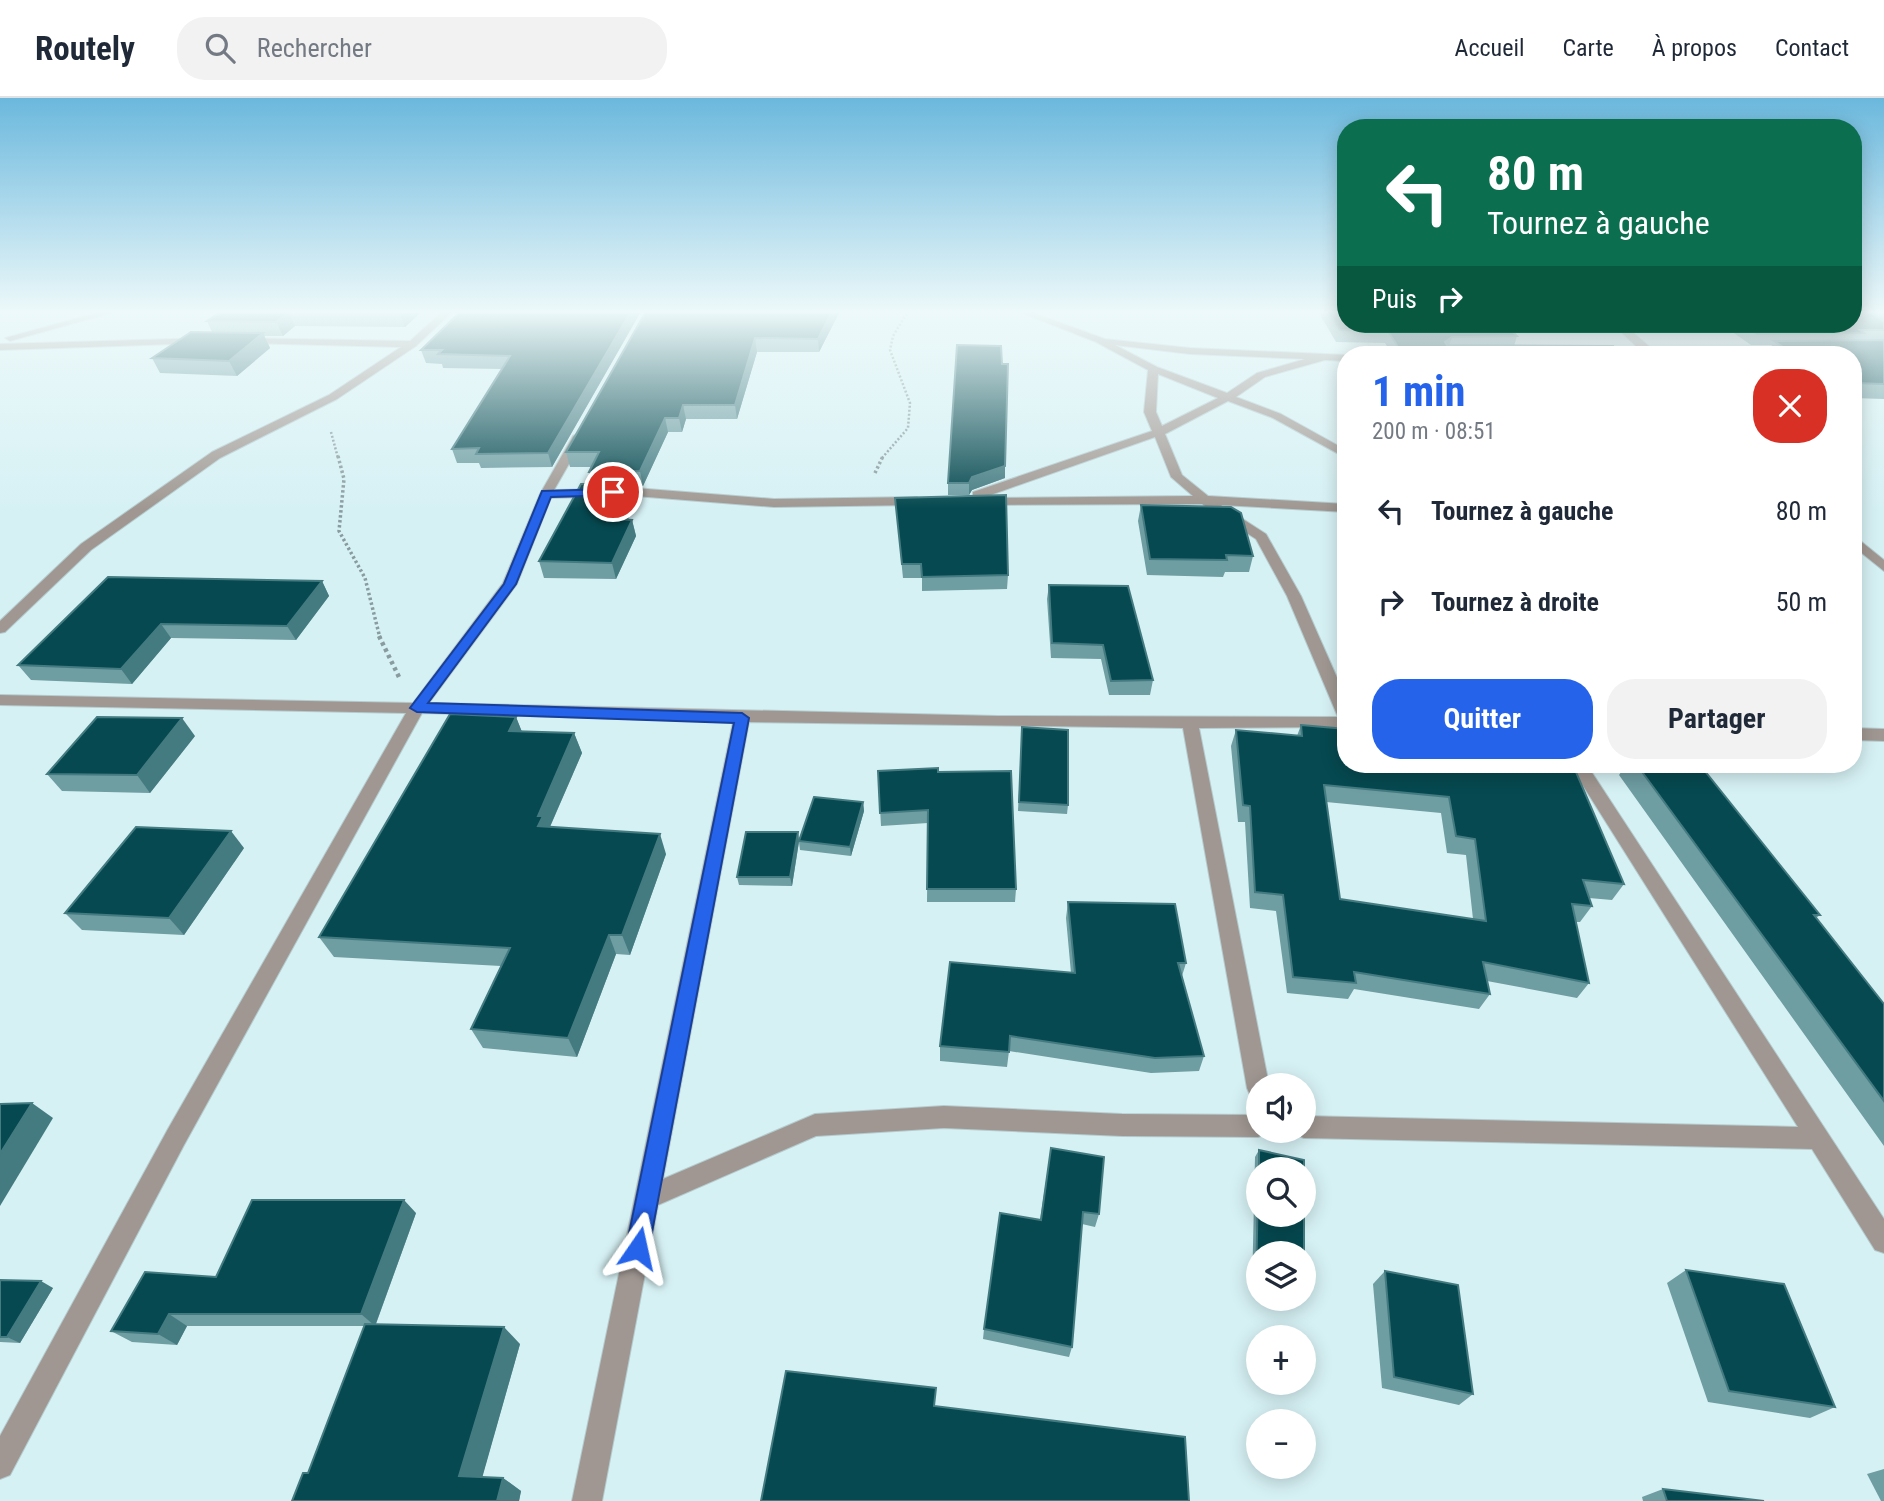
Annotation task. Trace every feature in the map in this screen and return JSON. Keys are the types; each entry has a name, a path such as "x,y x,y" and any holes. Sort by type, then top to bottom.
{"street":[{"path":"0,629 86,547 216,455 334,397 361,378"},
{"path":"1152,378 1150,412 1177,477 1205,500 1261,537 1294,596 1337,696"},
{"path":"1179,378 1277,416 1337,450"},
{"path":"1256,378 1230,397 1159,432 960,501 1205,500 1337,507"},
{"path":"0,1465 176,1136 417,708 510,584 546,494 587,421"},
{"path":"546,494 635,492 774,503 936,501"},
{"path":"1862,547 1884,567"},
{"path":"0,700 417,708 742,718 1190,724 1337,722"},
{"path":"587,1501 742,718"},
{"path":"1190,724 1255,1073"},
{"path":"1862,734 1884,735"},
{"path":"1583,773 1884,1241"},
{"path":"648,1197 815,1125 944,1117 1122,1125 1246,1126"},
{"path":"1316,1127 1818,1138"}],"path":[{"path":"861,502 884,454 908,428 910,403 901,378"},
{"path":"334,397 331,438 344,479 339,531 365,578 381,644 417,708"}],"building":[{"path":"496,378 592,378 548,453 476,454 479,448 452,449"},
{"path":"608,378 743,378 735,405 683,405 679,418 665,418 640,471 589,472 599,452 566,452"},
{"path":"955,378 1008,378 1005,466 972,477 969,483 948,483"},
{"path":"1862,378 1884,378 1884,384 1862,383"},
{"path":"634,483 616,519 632,520 612,563 539,561 581,484"},
{"path":"1006,495 1008,575 922,577 921,564 902,564 895,498"},
{"path":"1141,505 1231,507 1241,513 1253,556 1226,555 1227,560 1150,559"},
{"path":"108,577 322,581 287,626 161,624 121,669 18,665"},
{"path":"1049,585 1128,586 1153,680 1111,681 1103,645 1052,643"},
{"path":"450,714 516,717 509,731 574,733 538,816 543,816 538,826 660,834 622,935 609,935 568,1038 471,1029 510,948 319,937"},
{"path":"97,717 182,718 137,775 47,774"},
{"path":"1301,725 1337,728 1337,773 1576,773 1624,884 1583,880 1592,906 1572,904 1589,983 1483,962 1490,994 1354,972 1356,983 1293,977 1283,895 1255,892 1250,806 1243,805 1236,730 1302,736","holes":["1324,785 1449,797 1456,836 1475,839 1486,921 1340,899"]},
{"path":"1022,727 1068,730 1068,805 1019,802"},
{"path":"938,768 938,772 1011,771 1016,889 927,889 928,810 880,813 878,771"},
{"path":"1643,773 1706,773 1820,915 1814,915 1884,1004 1884,1101"},
{"path":"814,797 863,802 850,847 799,841"},
{"path":"136,827 231,831 169,918 65,913"},
{"path":"746,832 798,832 790,877 737,877"},
{"path":"1068,902 1175,904 1186,963 1178,963 1204,1056 1155,1058 1010,1036 1009,1052 940,1046 950,962 1075,973"},
{"path":"32,1103 0,1154 0,1104"},
{"path":"1051,1148 1104,1157 1099,1214 1083,1212 1072,1347 984,1329 1000,1213 1041,1220"},
{"path":"1259,1150 1290,1157 1259,1157"},
{"path":"252,1200 404,1200 361,1314 169,1314 158,1334 111,1331 145,1272 216,1277"},
{"path":"1257,1227 1304,1227 1304,1241 1257,1241"},
{"path":"1686,1270 1784,1284 1835,1407 1729,1391"},
{"path":"1385,1271 1458,1285 1473,1394 1394,1377"},
{"path":"0,1280 41,1281 7,1337 0,1337"},
{"path":"365,1324 504,1327 459,1476 503,1478 497,1501 292,1501 303,1473 308,1473"},
{"path":"786,1371 936,1388 934,1406 1185,1437 1189,1501 761,1501"},
{"path":"1663,1489 1764,1501 1667,1501"}],"route":[{"path":"613,492 546,494 510,584 417,708 742,718 638,1248"}]}
